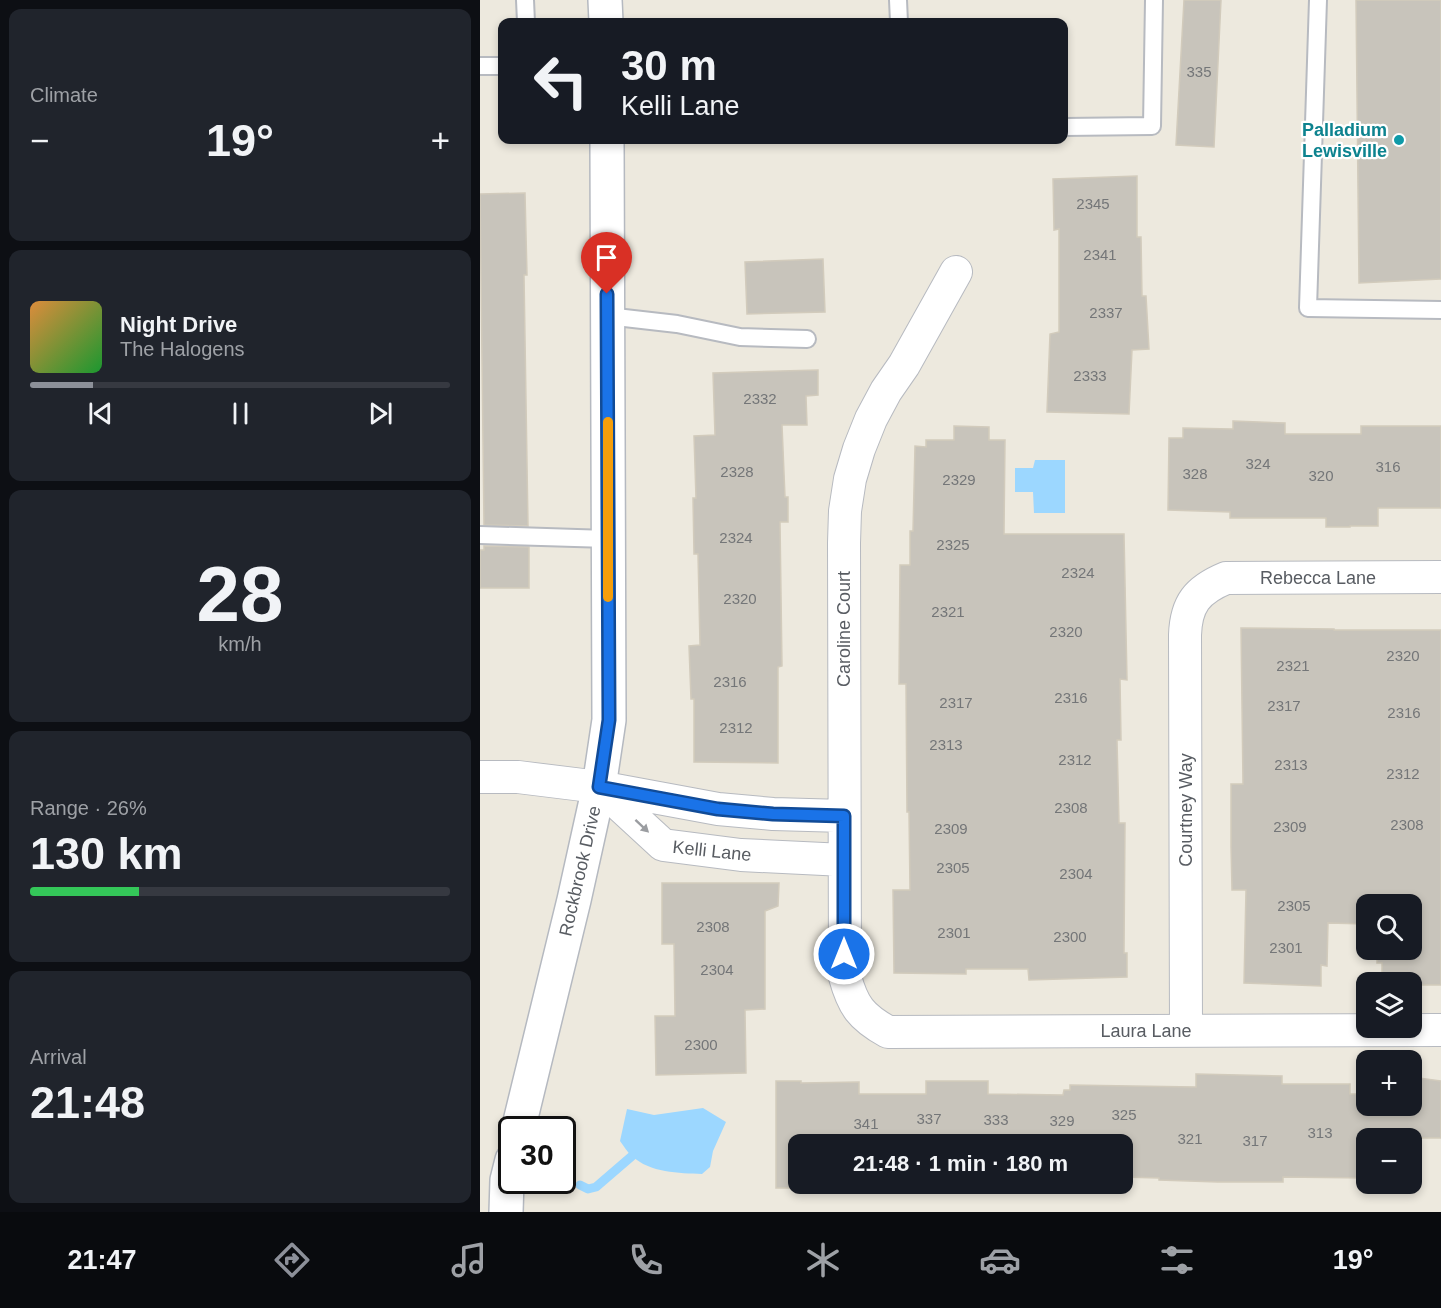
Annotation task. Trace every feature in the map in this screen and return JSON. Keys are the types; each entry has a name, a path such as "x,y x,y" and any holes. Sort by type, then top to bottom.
{"street":[{"path":"605,0 606,18"},
{"name":"Rockbrook Drive","path":"521,1116 599,787 609,720 607,144"},
{"name":"Caroline Court","path":"859,1010 849,994 844,977 845,511 850,479 859,449 876,410 956,272"},
{"name":"Rebecca Lane","path":"1199,593 1226,578 1441,578"},
{"name":"Courtney Way","path":"1186,1031 1185,635 1186,620 1191,605 1199,593"},
{"path":"480,777 518,777 599,787 718,809 773,814 844,816"},
{"name":"Kelli Lane","path":"599,787 663,845 741,855 844,860"},
{"name":"Laura Lane","path":"859,1010 872,1023 888,1032 1441,1030"},
{"path":"506,1212 507,1194"}],"lane":[{"path":"525,0 526,18"},
{"path":"898,0 899,18"},
{"path":"1068,127 1152,126 1154,0"},
{"path":"1318,0 1308,308 1441,310"},
{"path":"480,66 498,66"},
{"path":"608,316 677,324 740,337 807,339"},
{"path":"480,535 608,539"}],"water":[{"path":"1035,460 1065,460 1065,513 1034,513 1033,492 1015,492 1015,468 1033,468"},
{"path":"703,1108 726,1122 713,1151 710,1167 702,1174 665,1171 647,1166 630,1154 620,1141 627,1109 654,1115"}],"building":[{"path":"1184,0 1221,0 1214,147 1176,145"},
{"name":"Palladium Lewisville","path":"1356,0 1441,0 1441,279 1359,283"},
{"path":"1137,176 1137,237 1141,237 1142,296 1146,296 1149,349 1132,350 1129,414 1047,412 1050,334 1059,332 1059,229 1054,230 1053,179"},
{"path":"525,193 528,526 484,525 480,194"},
{"path":"823,259 825,312 747,314 745,262"},
{"path":"818,370 818,395 806,396 807,425 782,425 788,522 780,522 782,666 778,667 778,763 694,762 694,699 691,699 689,646 700,645 698,554 694,554 693,498 696,498 694,436 715,435 713,373"},
{"path":"1233,421 1285,423 1285,434 1361,434 1361,426 1441,426 1441,508 1378,508 1378,526 1350,527 1326,527 1326,518 1230,518 1230,512 1168,510 1169,438 1183,438 1183,428 1233,429"},
{"path":"954,426 989,427 989,440 1005,440 1004,534 1124,534 1127,680 1120,679 1121,740 1117,740 1119,823 1125,823 1124,953 1127,953 1127,977 1029,980 1028,969 966,969 966,974 894,973 893,890 910,890 906,684 899,684 900,565 910,565 915,446 926,447 926,440 954,440"},
{"path":"484,546 529,547 529,588 480,588 480,550 484,550"},
{"path":"1241,628 1441,630 1441,985 1422,985 1422,972 1382,972 1382,963 1377,963 1377,960 1422,960 1422,894 1356,894 1356,924 1328,923 1327,966 1321,965 1321,986 1244,983 1246,890 1232,890 1231,846 1231,784 1243,784"},
{"path":"662,883 779,883 778,906 765,911 765,1009 745,1010 746,1073 656,1075 655,1016 675,1016 674,944 662,944"},
{"path":"1196,1074 1282,1076 1282,1084 1350,1084 1350,1094 1356,1094 1356,1116 1422,1116 1422,1078 1441,1081 1441,1138 1422,1138 1422,1128 1356,1128 1356,1178 1283,1177 1283,1182 1218,1182 1159,1180 1159,1178 1133,1177 1133,1134 788,1134 788,1188 776,1188 776,1081 859,1082 859,1094 926,1094 926,1081 988,1081 988,1094 1063,1095 1064,1090 1070,1090 1070,1085 1196,1087"}],"waterway":[{"path":"580,1185 588,1189 596,1187 632,1156"}],"slow traffic":[{"path":"608,422 608,597"}],"place":[{"name":"Palladium Lewisville","path":"1399,140"}],"route":[{"path":"607,294 609,720 599,787 718,809 773,814 844,816 844,954"}]}
